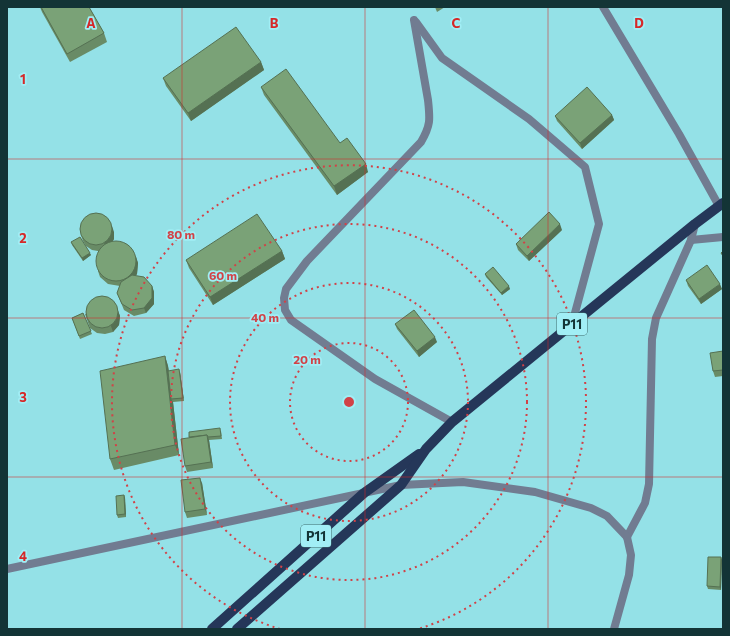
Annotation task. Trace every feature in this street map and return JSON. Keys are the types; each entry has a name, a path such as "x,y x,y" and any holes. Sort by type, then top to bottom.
{"main road":[{"name":"P11","path":"237,629 401,485 426,449 452,422 695,224 721,205"},
{"name":"P11","path":"212,629 364,493 426,449"}],"street":[{"path":"603,7 721,205"},
{"path":"452,422 369,374 290,320 285,310 284,298 286,289 306,261 421,142 429,128 430,112 414,20 442,58 529,119 585,167 599,224 572,324"},
{"path":"627,537 645,503 649,484 652,339 656,318 691,240 695,224"},
{"path":"691,240 723,237"},
{"path":"7,569 401,485 463,482 536,492 591,508 607,516 627,537 631,555 629,575 614,629"}],"building":[{"path":"41,7 89,7 104,33 67,54"},
{"path":"236,27 261,62 188,113 163,78"},
{"path":"286,69 340,143 347,138 366,164 334,186 261,87"},
{"path":"587,87 612,115 580,143 555,116"},
{"path":"549,212 560,224 527,256 516,244"},
{"path":"93,213 99,213 109,220 112,229 111,235 105,242 99,245 93,245 83,238 80,232 80,226 87,216"},
{"path":"257,214 282,251 210,297 186,260"},
{"path":"80,237 90,253 82,258 71,242"},
{"path":"116,241 124,243 130,247 134,253 136,261 134,269 130,275 124,279 116,281 108,279 102,275 98,269 96,261 98,253 102,247 108,243"},
{"path":"707,265 720,284 699,299 686,280"},
{"path":"493,267 509,286 501,293 485,274"},
{"path":"132,275 144,277 152,286 152,298 144,308 132,310 122,304 117,293 121,282"},
{"path":"99,296 105,296 115,303 118,312 117,318 111,325 105,328 99,328 89,321 86,315 86,309 93,299"},
{"path":"414,310 435,337 417,351 395,324"},
{"path":"83,313 91,331 79,336 72,318"},
{"path":"723,351 723,370 713,371 710,353"},
{"path":"165,356 175,445 110,459 100,371"},
{"path":"179,369 183,398 171,399 168,371"},
{"path":"220,428 221,436 208,437 207,435 189,437 189,432"},
{"path":"207,435 211,462 185,466 181,439"},
{"path":"200,478 205,509 185,512 181,480"},
{"path":"124,495 125,514 117,515 116,496"},
{"path":"708,557 721,557 720,587 707,586"}]}
